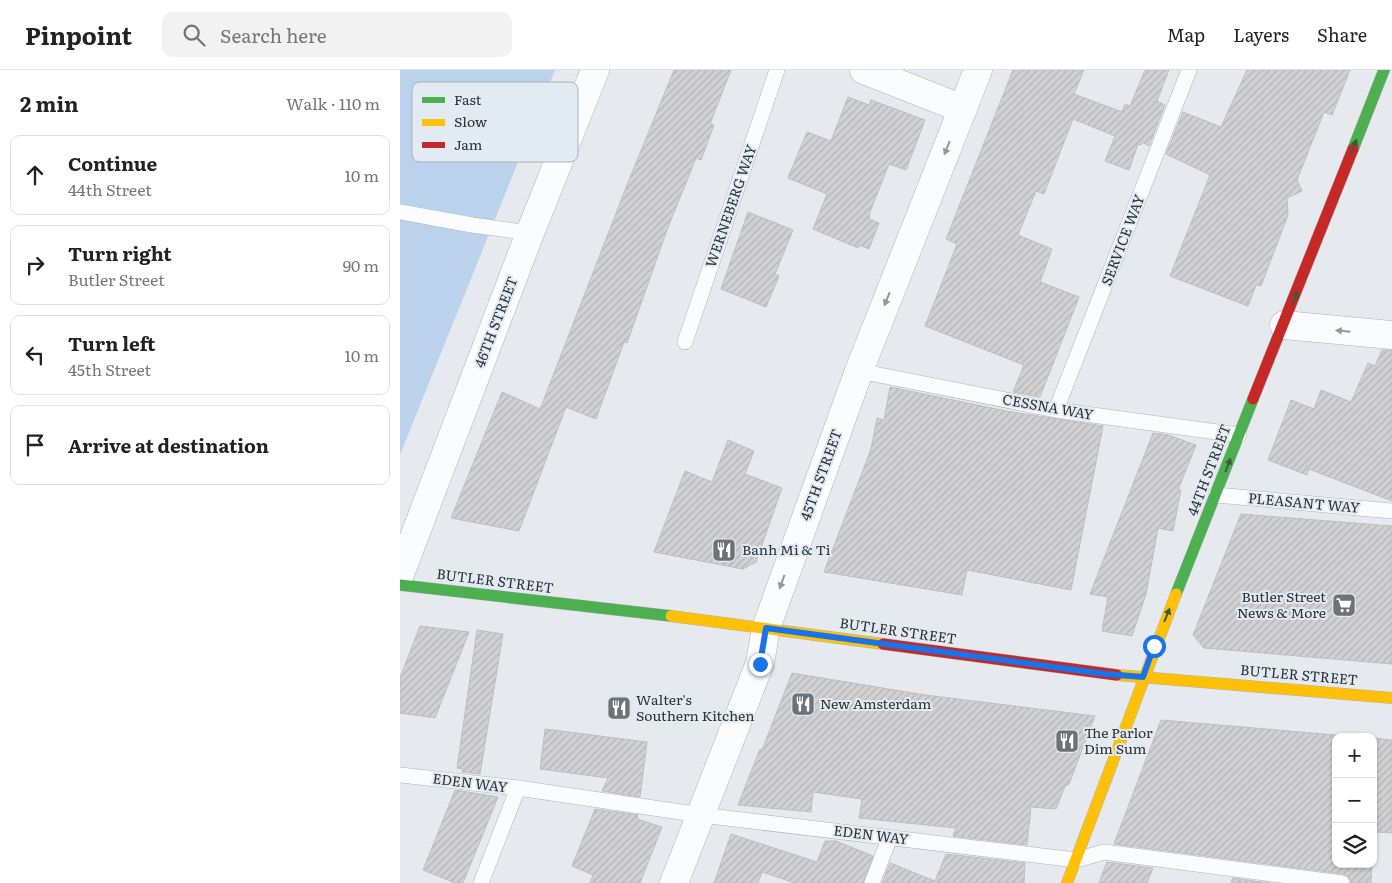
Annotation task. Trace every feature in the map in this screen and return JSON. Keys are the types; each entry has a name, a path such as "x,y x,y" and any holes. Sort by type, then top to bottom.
{"main road":[{"name":"44TH STREET","path":"1067,883 1143,677 1284,326 1384,70"},
{"name":"BUTLER STREET","path":"400,585 766,628 1096,673 1392,698"}],"street":[{"name":"46TH STREET","path":"578,113 595,70"},
{"path":"864,70 962,109"},
{"name":"45TH STREET","path":"674,883 760,664 766,628 859,371 978,70"},
{"name":"46TH STREET","path":"400,574 558,162"},
{"path":"1284,326 1392,335"}],"lane":[{"name":"WERNEBERG WAY","path":"685,342 777,70"},
{"name":"SERVICE WAY","path":"1056,410 1190,70"},
{"path":"400,212 472,226 530,233"},
{"name":"CESSNA WAY","path":"859,371 1056,410 1239,435"},
{"name":"PLEASANT WAY","path":"1216,495 1392,511"},
{"name":"EDEN WAY","path":"400,775 518,788 701,815 1076,860 1104,852 1299,881 1342,883"},
{"path":"481,883 518,788"},
{"path":"872,883 890,837"}],"shaded area":[{"path":"400,70 555,70 550,82 412,82 412,162 518,162 400,455"}],"building":[{"path":"674,70 731,70 710,124 714,125 701,160 696,158 667,230 627,343 624,342 596,419 566,407 519,531 451,518 502,392 540,409"},
{"path":"1013,70 1084,70 1074,94 1122,112 1125,104 1130,106 1145,70 1169,70 1157,101 1165,105 1149,146 1142,142 1141,145 1138,144 1129,170 1105,161 1115,136 1073,119 1044,194 1036,191 1018,235 1052,249 1040,282 1079,297 1040,397 1013,392 1024,365 925,326 957,244 946,239"},
{"path":"1247,70 1350,70 1332,115 1324,112 1297,180 1302,191 1287,198 1288,215 1261,286 1256,285 1248,306 1170,276 1210,175 1166,154 1183,112 1221,127"},
{"path":"848,97 869,105 871,100 925,120 906,170 889,164 870,212 869,219 879,223 869,249 859,245 858,248 813,229 827,194 788,178 807,132 831,141"},
{"path":"748,212 793,230 775,274 779,276 766,307 721,289"},
{"path":"1382,350 1392,350 1392,501 1309,469 1307,475 1268,460 1291,400 1314,409 1321,390 1351,402 1368,363 1375,366"},
{"path":"890,387 1006,411 1103,426 1071,590 967,570 962,595 824,572 871,449 877,418 884,420"},
{"path":"1153,433 1168,435 1196,445 1178,490 1181,490 1173,531 1158,528 1146,594 1132,636 1102,631 1108,597 1090,594"},
{"path":"728,440 754,451 745,474 782,488 756,562 743,569 654,552 685,471 712,482"},
{"path":"1241,514 1392,526 1392,664 1204,648 1193,635"},
{"path":"420,626 469,632 435,718 400,713 400,678"},
{"path":"477,630 503,634 480,774 462,772 463,769 457,768"},
{"path":"792,673 925,695 1095,716 1069,784 1065,786 1056,809 1031,807 1027,845 953,836 956,828 859,818 862,799 813,792 811,812 738,805"},
{"path":"1161,720 1332,735 1332,868 1372,868 1371,883 1351,883 1348,876 1343,874 1114,844"},
{"path":"545,729 647,742 640,797 602,791 608,778 540,769"},
{"path":"1377,738 1392,740 1392,833 1377,832"},
{"path":"455,790 498,797 463,883 455,883 423,870"},
{"path":"595,809 638,815 637,819 662,827 640,883 590,883 593,875 572,866"},
{"path":"731,834 817,862 825,841 836,841 873,856 863,883 795,883 762,872 758,883 714,883"},
{"path":"946,854 1025,863 1024,883 882,883 890,863 935,881"},
{"path":"1107,862 1153,868 1147,883 1099,883"},
{"path":"1233,878 1269,883 1231,883"}],"traffic: fast":[{"path":"1353,149 1384,70"},
{"path":"1176,594 1253,399"},
{"path":"400,585 671,616"}],"traffic: slow":[{"path":"1067,883 1176,594"},
{"path":"671,616 883,644"},
{"path":"1117,675 1392,698"}],"traffic: jam":[{"path":"1253,399 1353,149"},
{"path":"883,644 1117,675"}],"place":[{"name":"Banh Mi & Ti","path":"724,550"},
{"name":"Butler Street News & More","path":"1344,605"},
{"name":"New Amsterdam","path":"803,704"},
{"name":"Walter's Southern Kitchen","path":"619,708"},
{"name":"The Parlor Dim Sum","path":"1067,741"}],"route":[{"path":"760,664 766,628 1106,674 1143,677 1154,646"}]}
